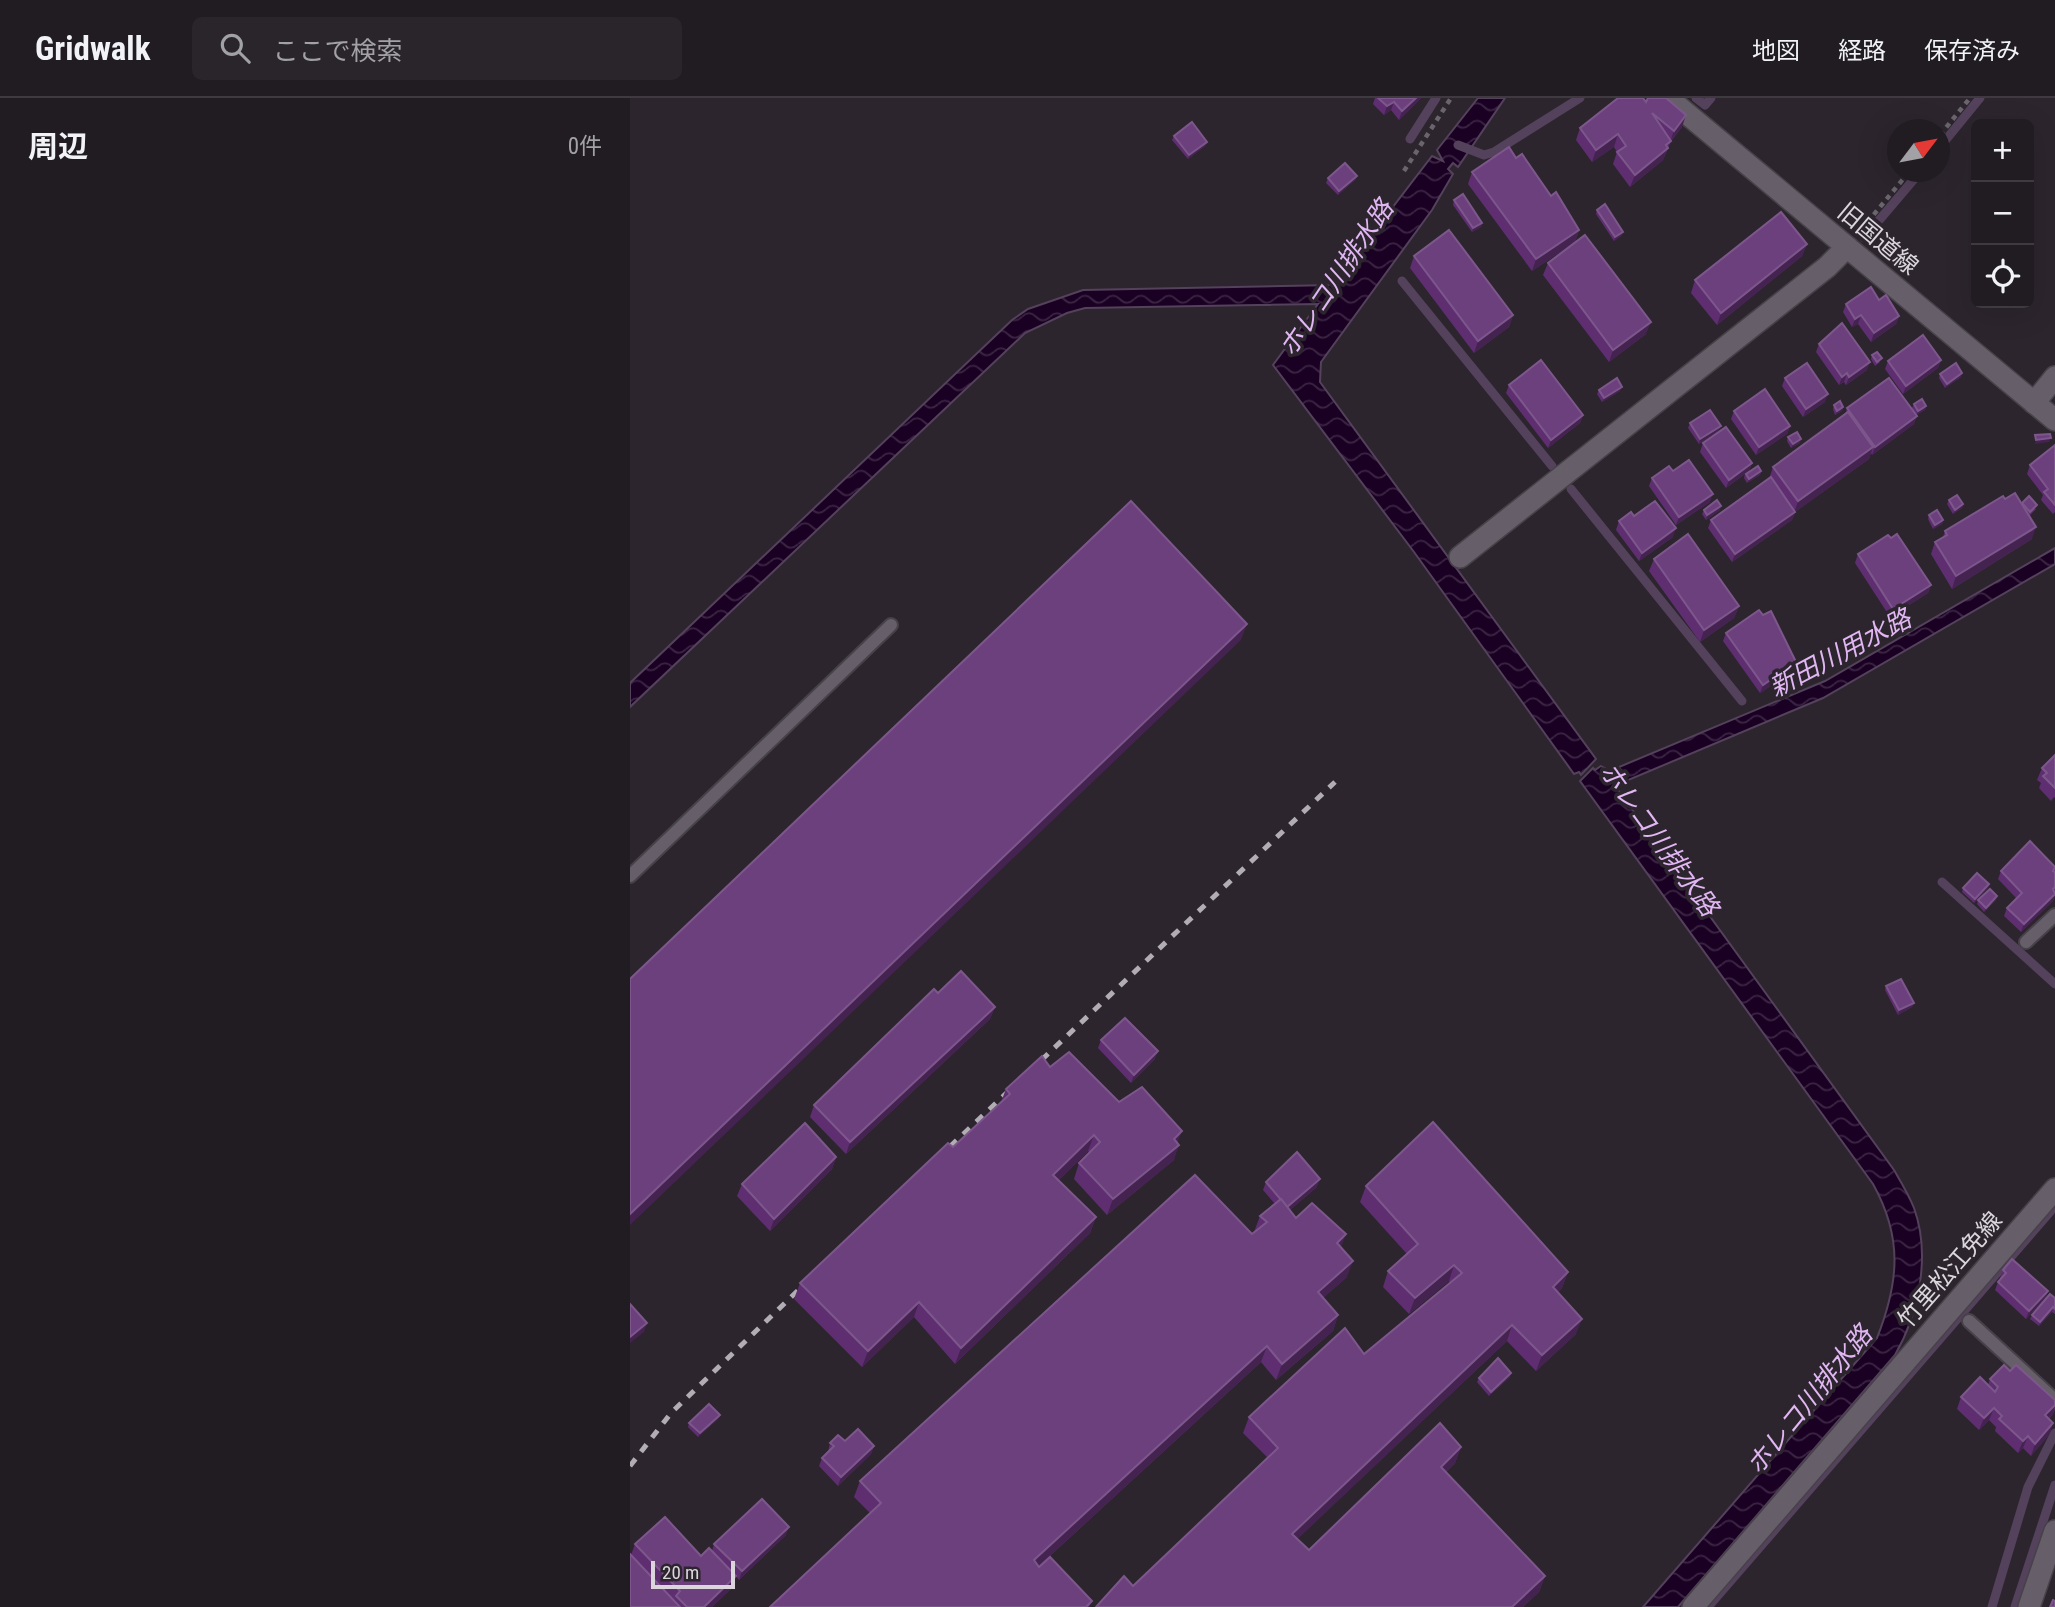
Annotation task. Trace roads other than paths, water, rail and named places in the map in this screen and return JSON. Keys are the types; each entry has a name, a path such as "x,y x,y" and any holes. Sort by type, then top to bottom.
{"street":[{"name":"旧国道線","path":"1668,98 2055,420"},
{"path":"1461,557 1827,267 1847,247"},
{"path":"2034,402 2055,377"},
{"name":"竹里松江免線","path":"1693,1607 2055,1189"},
{"path":"2029,1607 2055,1531"}],"lane":[{"path":"630,876 891,625"},
{"path":"2026,942 2055,915"},
{"path":"1969,1321 2055,1400"}],"water":[{"path":"1478,98 1505,98 1458,167 1453,163 1448,169 1453,174 1432,210 1321,362 1320,382 1596,759 1581,775 1579,772 1574,774 1414,552 1273,365 1318,304 1085,308 1067,313 1025,333 630,707 630,683 1012,320 1028,309 1083,290 1333,285 1432,156 1443,161 1437,150"},
{"path":"2055,548 2055,564 1823,698 1626,781 1619,767 1825,681"},
{"path":"1601,766 1615,774 1619,791 1894,1170 1914,1208 1922,1245 1916,1302 1895,1355 1678,1607 1643,1607 1877,1338 1890,1298 1893,1242 1883,1204 1873,1184 1580,781 1593,768 1595,770"}],"waterway":[{"path":"1410,139 1436,98"},
{"path":"1458,145 1484,155 1494,152 1580,98"},
{"path":"1696,98 1705,105 1711,98"},
{"path":"1950,135 1980,98"},
{"path":"1864,238 1912,182"},
{"path":"1402,281 1552,466"},
{"path":"1571,489 1742,701"},
{"path":"1942,882 2055,984"},
{"path":"1708,1607 2055,1206"},
{"path":"1992,1607 2028,1487 2055,1433"},
{"path":"2015,1607 2055,1485"}],"railway":[{"path":"937,1159 1335,782"},
{"path":"630,1466 671,1413 812,1277"}],"water label":[{"name":"ホレコ川排水路","path":"1336,278"},
{"name":"新田川用水路","path":"1840,653"},
{"name":"ホレコ川排水路","path":"1659,839"},
{"name":"ホレコ川排水路","path":"1809,1400"}]}
